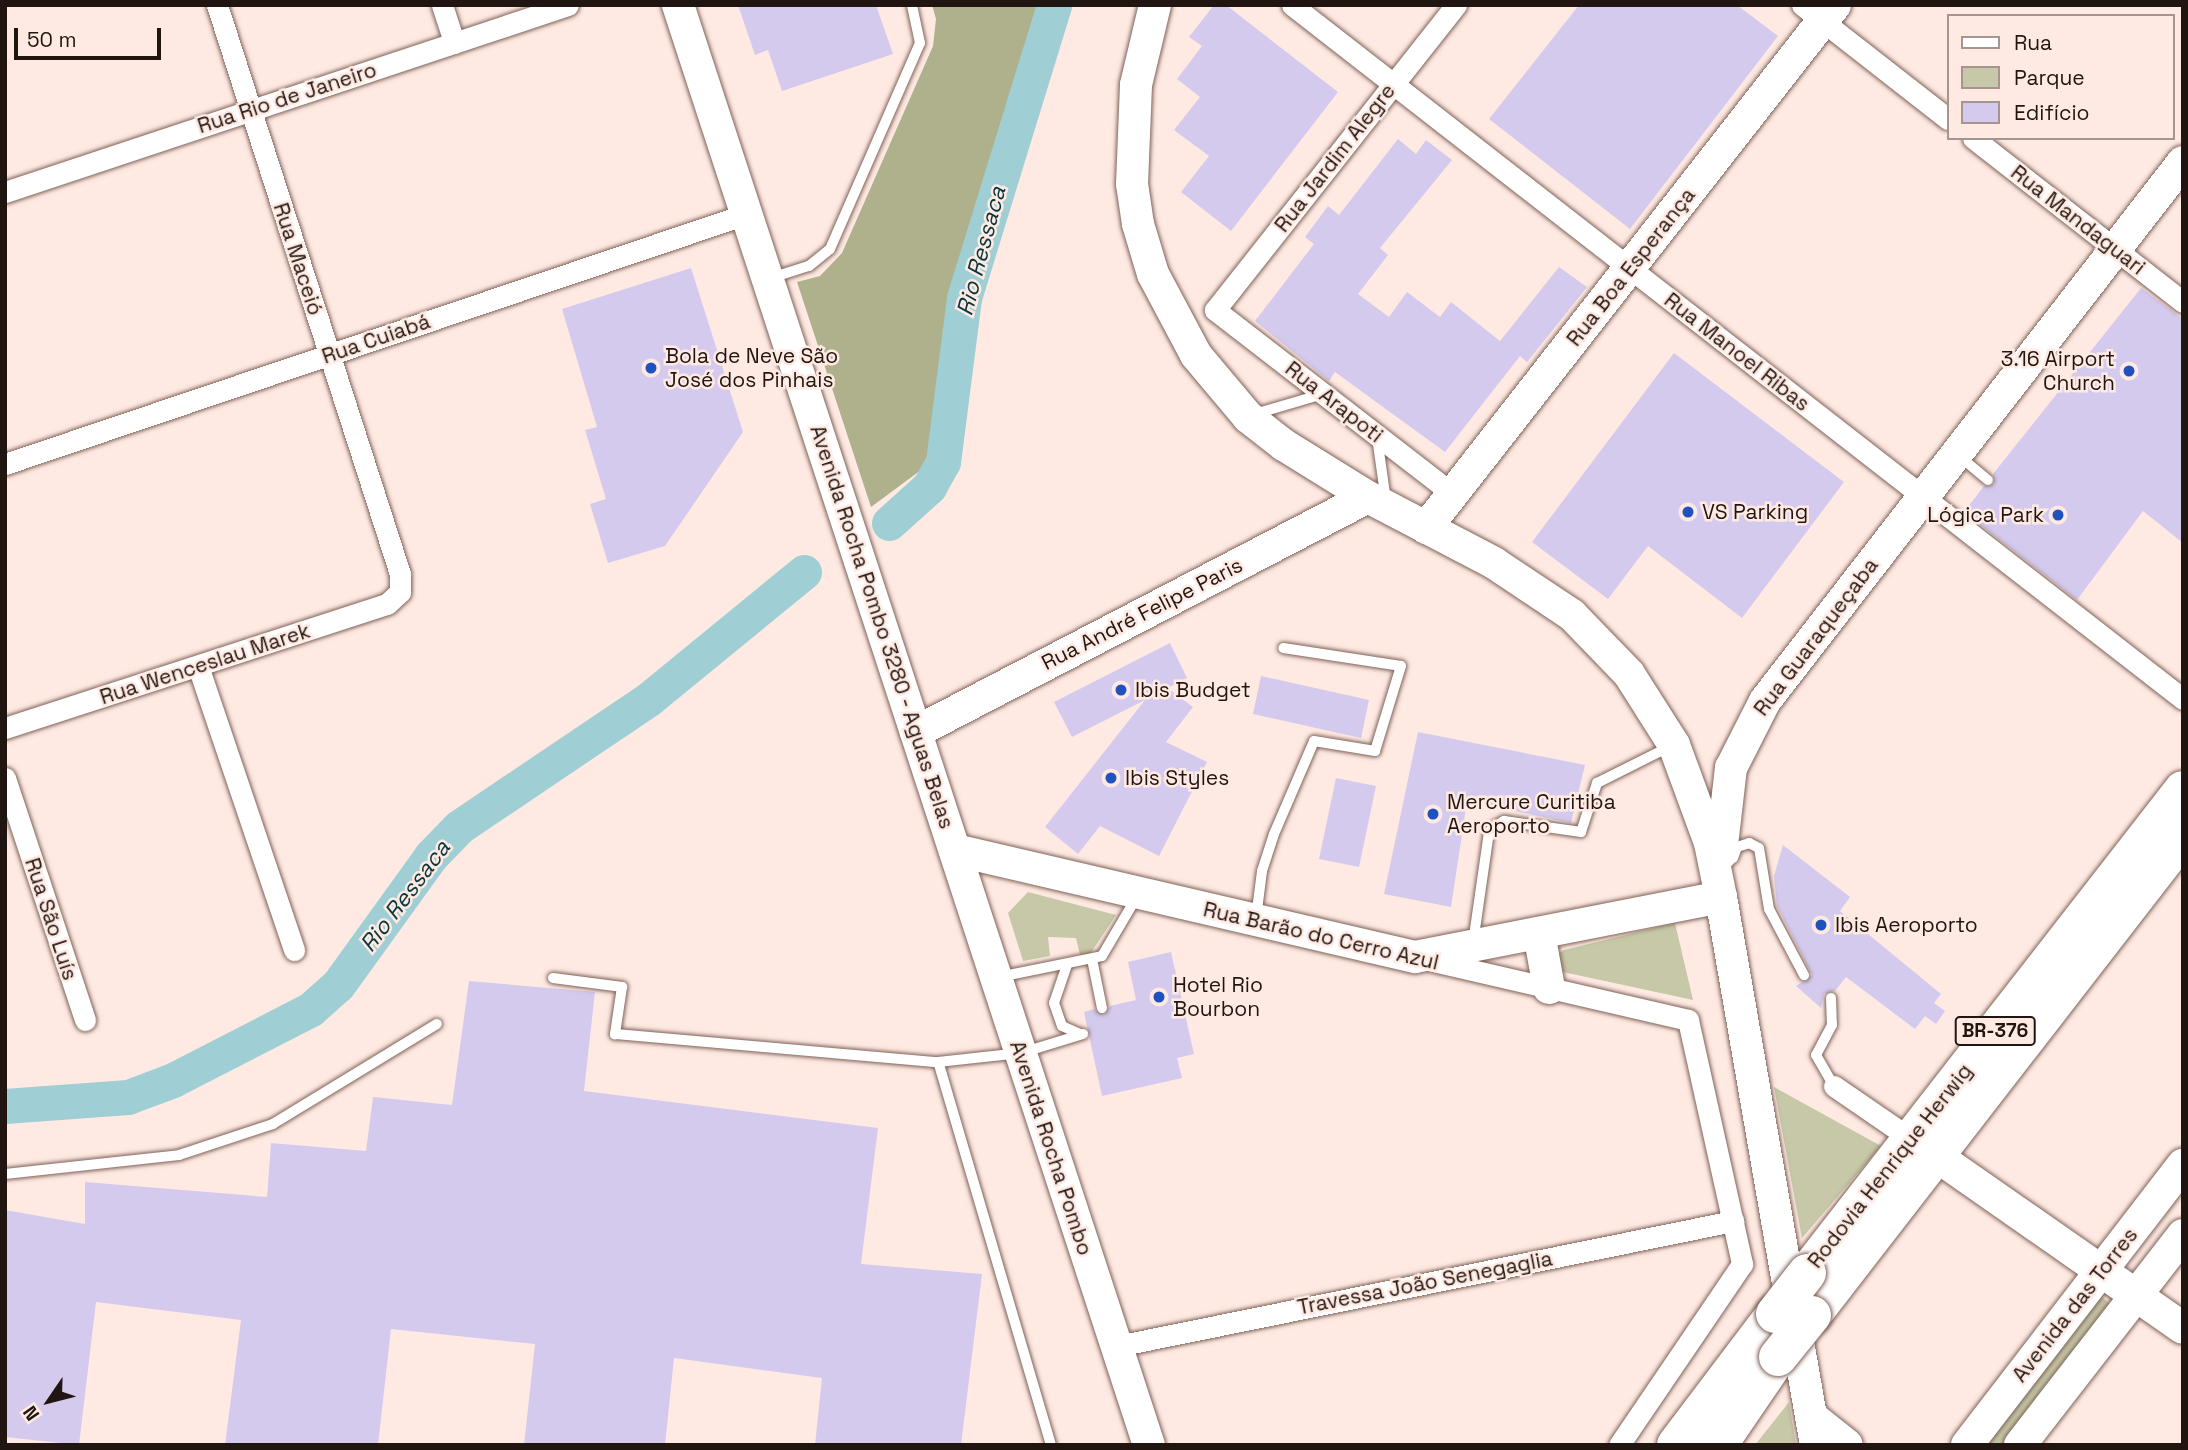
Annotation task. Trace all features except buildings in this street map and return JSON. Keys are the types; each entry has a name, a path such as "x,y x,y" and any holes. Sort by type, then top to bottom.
{"highway":[{"name":"Rodovia Henrique Herwig","path":"1676,1445 1793,1314 1923,1147 2183,790"},
{"name":"Rodovia Henrique Herwig","path":"1718,1445 1778,1357 1807,1273 1923,1147 2183,836"}],"main road":[{"name":"Avenida Rocha Pombo 3280 - Aguas Belas","path":"678,5 954,850"},
{"path":"1155,5 1136,85 1131,135 1138,224 1153,274 1196,355 1248,417 1324,472 1512,574 1572,615 1629,674 1674,745 1710,843 1815,1432 1847,1445"},
{"name":"Rua Boa Esperança","path":"1426,528 1630,268 1820,11"},
{"name":"Rua Guaraqueçaba","path":"1721,897 1724,802 1731,768 1746,733 1790,667 2183,162"},
{"name":"Rua André Felipe Paris","path":"916,732 1378,502"},
{"name":"Rua Barão do Cerro Azul","path":"954,850 1415,957"},
{"name":"Avenida Rocha Pombo","path":"954,850 1149,1445"},
{"path":"1415,957 1721,897"},
{"path":"1539,933 1549,988"},
{"path":"1923,1147 2183,1328"},
{"name":"Avenida das Torres","path":"1967,1445 2183,1166"},
{"name":"Avenida das Torres","path":"2021,1444 2183,1235"}],"street":[{"name":"Rua Maceió","path":"216,5 401,574 400,592"},
{"path":"442,5 454,43"},
{"name":"Rua Rio de Janeiro","path":"5,192 568,5"},
{"name":"Rua Manoel Ribas","path":"1292,5 1922,496 2032,574 2183,699"},
{"name":"Rua Jardim Alegre","path":"1216,310 1455,5"},
{"path":"1820,11 1946,117"},
{"name":"Rua Mandaguari","path":"1976,140 2183,302"},
{"name":"Rua Cuiabá","path":"5,464 746,214"},
{"name":"Rua Arapoti","path":"1216,310 1452,494"},
{"name":"Rua Wenceslau Marek","path":"5,729 387,604 400,592"},
{"path":"198,666 294,950"},
{"name":"Rua São Luís","path":"5,778 85,1020"},
{"name":"Rua Barão do Cerro Azul","path":"1415,957 1688,1020 1733,1221"},
{"path":"1834,1086 1923,1147"},
{"path":"1619,1445 1742,1264 1733,1221"},
{"name":"Travessa João Senegaglia","path":"1116,1346 1733,1221"}],"lane":[{"path":"768,279 809,266 830,249 920,43 912,5"},
{"path":"1248,417 1323,394"},
{"path":"1377,435 1378,502"},
{"path":"1956,453 1988,480"},
{"path":"1255,921 1262,870 1274,834 1314,741 1375,751 1401,666 1283,648"},
{"path":"1473,946 1489,832 1494,827 1504,821 1580,832 1597,783 1674,745"},
{"path":"1721,897 1737,847 1749,844 1759,848 1769,909 1804,975"},
{"path":"996,977 1102,957 1139,894"},
{"path":"1092,959 1102,1008"},
{"path":"553,978 622,987 615,1034 938,1062 1021,1053 1085,1033 1062,1026 1054,1003 1067,965"},
{"path":"1830,998 1832,1025 1816,1055 1834,1086"},
{"path":"5,1174 179,1155 273,1124 437,1024"},
{"path":"938,1062 1051,1445"}],"green space":[{"path":"932,5 1043,5 956,292 946,343 938,446 921,470 871,507 797,282 820,276 842,253 933,46 936,19"},
{"path":"1028,892 1116,915 1090,954 1080,955 1076,938 1048,937 1050,956 1023,961 1008,913"},
{"path":"1675,923 1693,1000 1563,972 1557,967 1559,953 1564,950"},
{"path":"1774,1087 1881,1146 1802,1238"},
{"path":"2095,1292 2117,1309 2012,1445 1977,1445"},
{"path":"1789,1402 1796,1445 1755,1445"}],"waterway":[{"name":"Rio Ressaca","path":"889,523 929,487 943,462 964,298 1054,5"},
{"name":"Rio Ressaca","path":"5,1106 128,1097 173,1080 311,1009 338,985 431,856 459,827 650,698 804,572"}],"place":[{"name":"Bola de Neve São José dos Pinhais","path":"651,368"},
{"name":"3.16 Airport Church","path":"2129,371"},
{"name":"VS Parking","path":"1688,512"},
{"name":"Lógica Park","path":"2058,515"},
{"name":"Ibis Budget","path":"1121,690"},
{"name":"Ibis Styles","path":"1111,778"},
{"name":"Mercure Curitiba Aeroporto","path":"1433,814"},
{"name":"Ibis Aeroporto","path":"1821,925"},
{"name":"Hotel Rio Bourbon","path":"1159,997"}]}
